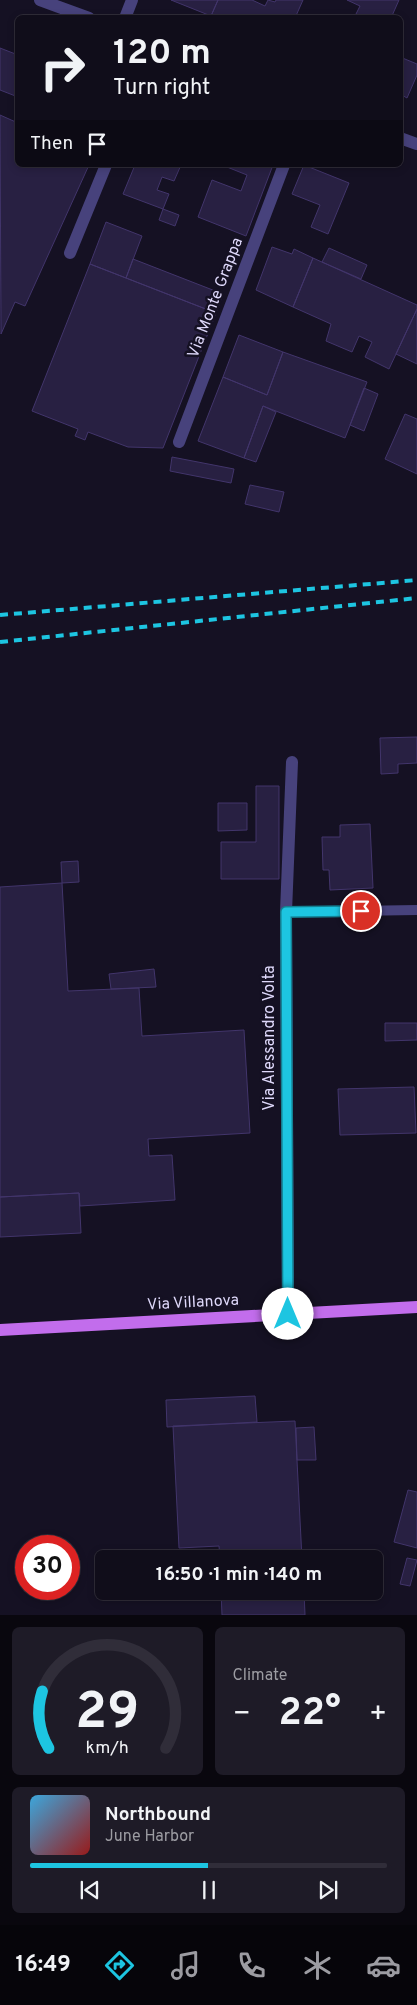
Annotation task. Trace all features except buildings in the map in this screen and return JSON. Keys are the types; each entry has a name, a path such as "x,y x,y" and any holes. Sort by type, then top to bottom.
{"main road":[{"name":"Via Villanova","path":"0,1330 417,1307"}],"street":[{"path":"40,0 81,15"},
{"path":"126,15 132,0"},
{"path":"403,139 417,144"},
{"path":"70,253 105,167"},
{"name":"Via Monte Grappa","path":"179,442 283,167"},
{"name":"Via Alessandro Volta","path":"288,1314 286,912 292,762"}],"lane":[{"path":"286,912 417,910"}],"railway":[{"path":"0,615 417,580"},
{"path":"0,642 417,598"}],"route":[{"path":"288,1314 286,912 361,911"}]}
